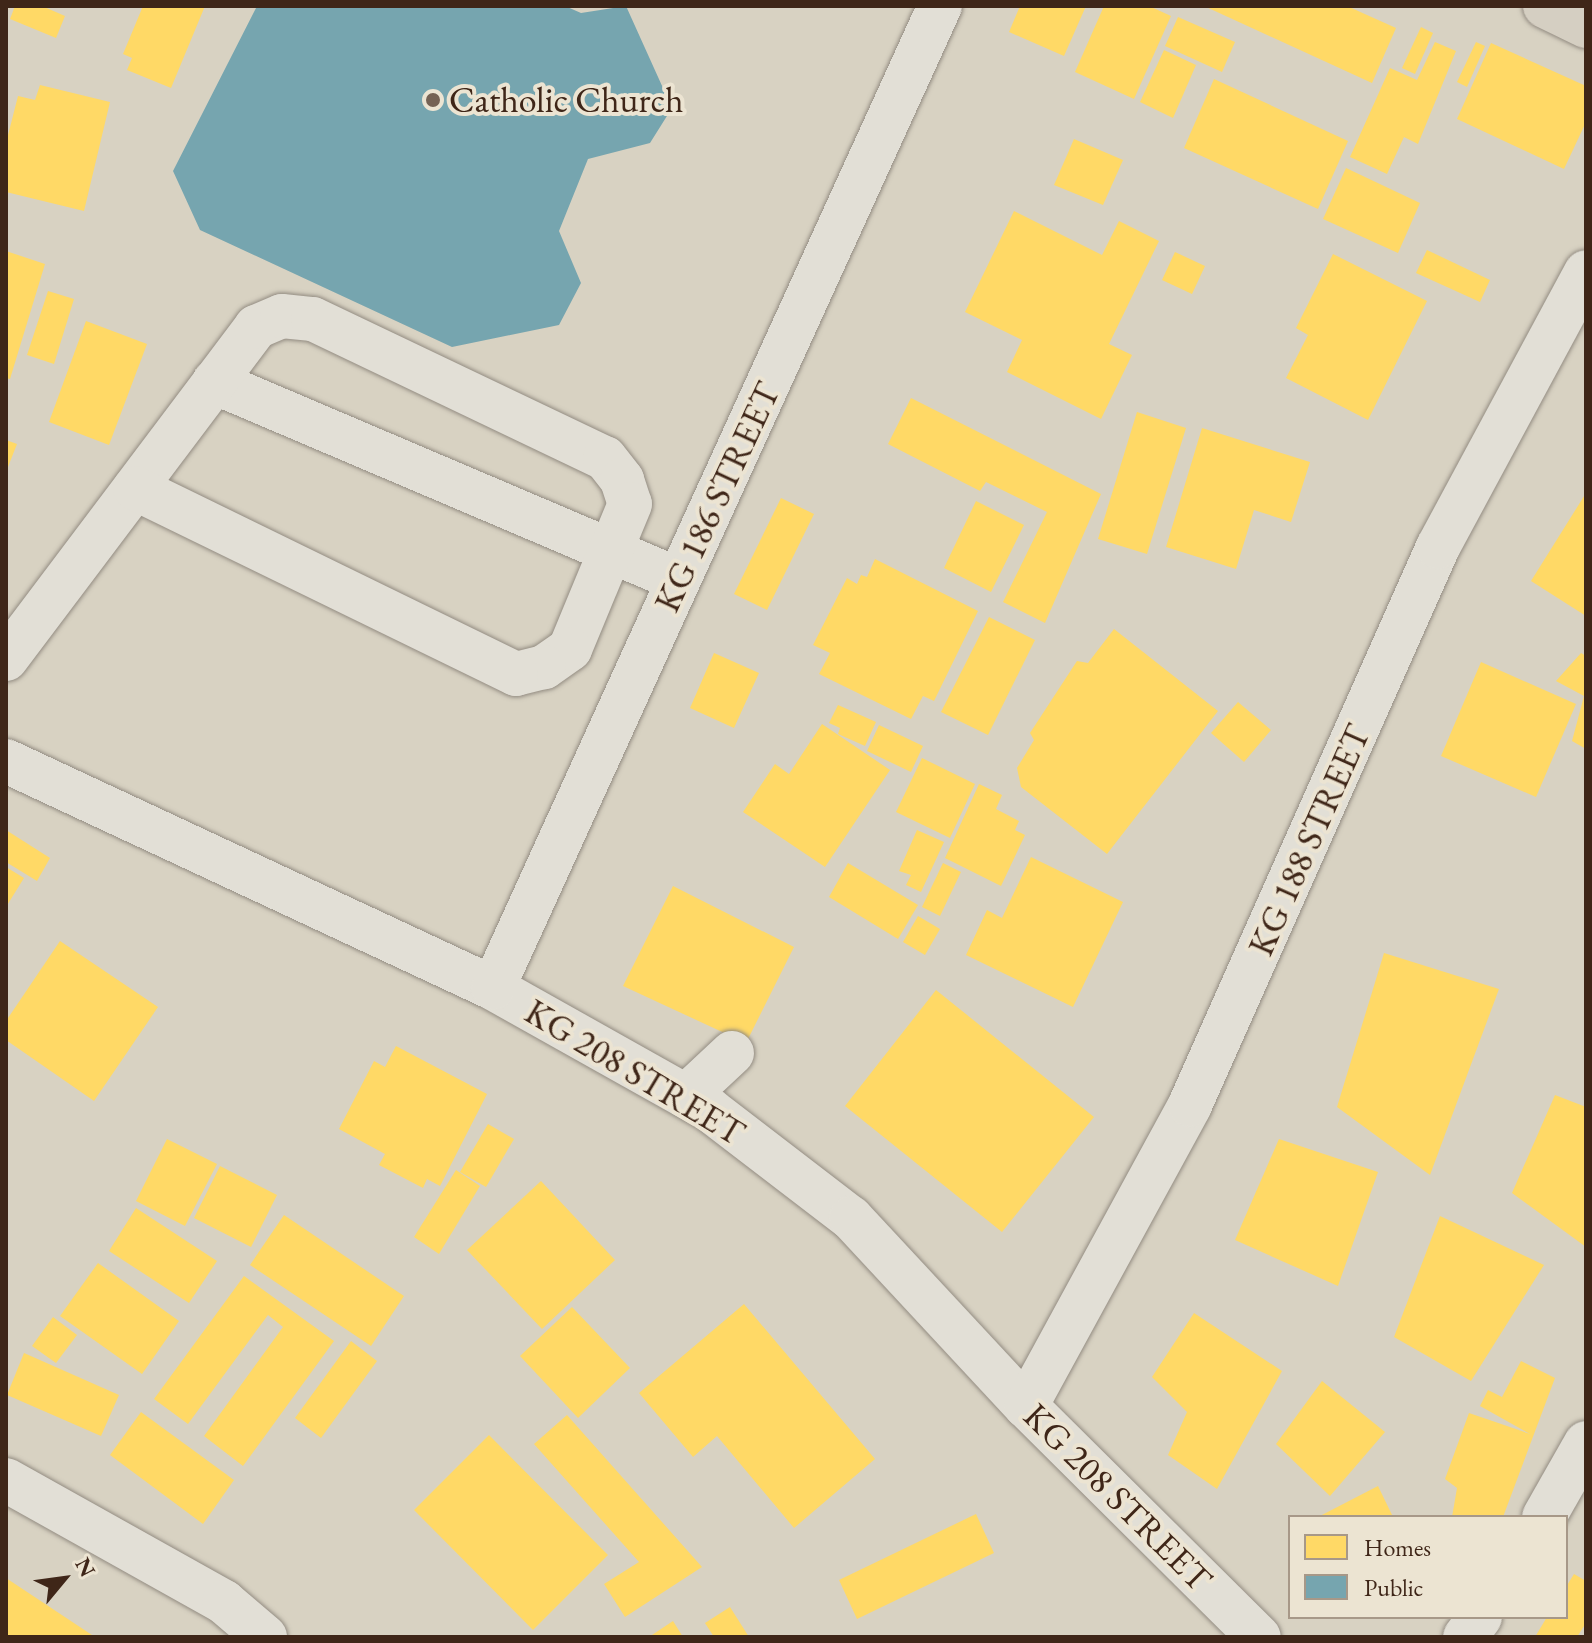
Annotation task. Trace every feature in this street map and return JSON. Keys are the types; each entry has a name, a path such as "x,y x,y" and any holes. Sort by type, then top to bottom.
{"main road":[{"path":"1545,6 1586,26"}],"street":[{"name":"KG 186 STREET","path":"493,988 940,6"},
{"name":"KG 188 STREET","path":"1026,1406 1190,1105 1438,547 1586,272"},
{"path":"6,659 256,327 282,316 313,319 605,458 622,480 630,504 614,551 570,649 544,667 516,674 135,488"},
{"path":"214,382 679,580"},
{"name":"KG 208 STREET","path":"6,761 493,988 686,1096 851,1218 1026,1406 1259,1637"},
{"path":"686,1096 732,1053"},
{"path":"1545,1515 1586,1443"},
{"path":"6,1480 224,1602 265,1637"},
{"path":"1465,1637 1478,1619"}],"building: Homes":[{"path":"15,6 42,6 65,16 56,38 10,19"},
{"path":"143,6 205,6 171,88 127,70 132,58 123,54"},
{"path":"1020,6 1086,6 1064,56 1009,32"},
{"path":"1104,6 1149,6 1171,16 1134,99 1075,72"},
{"path":"1204,6 1347,6 1396,28 1372,83"},
{"path":"1178,17 1235,42 1222,72 1165,46"},
{"path":"1421,27 1433,33 1415,74 1402,68"},
{"path":"1435,42 1456,51 1418,144 1404,137 1387,174 1350,157 1390,68 1417,80"},
{"path":"1476,42 1485,46 1467,87 1457,82"},
{"path":"1491,43 1586,86 1586,122 1564,169 1457,119"},
{"path":"1164,50 1196,65 1173,118 1140,102"},
{"path":"1214,79 1348,141 1318,209 1184,148"},
{"path":"40,85 110,102 84,211 6,192 6,143 18,96 35,100"},
{"path":"1074,139 1123,160 1103,205 1054,185"},
{"path":"1346,168 1420,203 1398,253 1323,219"},
{"path":"1014,211 1102,255 1119,221 1159,241 1109,344 1132,355 1101,419 1007,372 1022,340 965,312"},
{"path":"1427,250 1490,280 1480,302 1416,273"},
{"path":"6,251 45,264 10,379 6,378"},
{"path":"1175,252 1205,266 1192,294 1162,280"},
{"path":"1333,254 1427,301 1368,420 1286,378 1308,335 1296,328"},
{"path":"48,291 74,299 54,364 27,355"},
{"path":"86,321 147,344 109,445 49,422"},
{"path":"911,398 1101,494 1045,623 1003,602 1047,512 986,482 980,491 888,444"},
{"path":"1137,412 1186,428 1147,554 1098,539"},
{"path":"1202,428 1310,462 1291,522 1254,510 1236,569 1166,547"},
{"path":"6,440 17,444 6,472"},
{"path":"1586,493 1586,616 1531,581"},
{"path":"781,498 814,514 767,610 734,594"},
{"path":"976,501 1024,525 991,592 944,568"},
{"path":"875,559 978,611 934,701 923,696 911,719 819,674 830,653 813,645 847,578 857,584 861,575 867,577"},
{"path":"989,617 1035,640 988,735 941,712"},
{"path":"1114,629 1218,711 1107,854 1021,787 1017,768 1034,740 1030,733 1077,661 1088,663"},
{"path":"714,653 759,673 734,728 690,708"},
{"path":"1581,653 1586,656 1586,749 1572,741 1584,696 1556,681"},
{"path":"1481,662 1576,704 1536,797 1441,756"},
{"path":"1238,702 1271,730 1244,762 1211,733"},
{"path":"838,705 876,722 865,746 838,734 840,728 829,723"},
{"path":"822,724 890,770 825,867 743,812 775,764 789,774"},
{"path":"879,725 923,746 911,772 867,751"},
{"path":"922,758 975,784 950,838 896,812"},
{"path":"979,784 1002,795 996,809 1019,821 1015,830 1025,835 1001,886 945,858"},
{"path":"6,830 50,858 37,881 6,862"},
{"path":"917,830 944,842 921,892 906,885 911,875 899,871"},
{"path":"1031,857 1123,902 1073,1007 966,955 987,910 1002,918"},
{"path":"848,863 918,905 898,939 829,897"},
{"path":"943,863 961,872 940,916 922,907"},
{"path":"6,867 24,878 6,907"},
{"path":"673,886 794,947 746,1043 623,986"},
{"path":"918,916 940,929 925,955 903,942"},
{"path":"60,941 158,1007 94,1101 6,1040 6,1021"},
{"path":"1384,953 1499,989 1430,1175 1337,1107"},
{"path":"936,990 1094,1117 1002,1232 845,1106"},
{"path":"396,1046 487,1094 440,1186 427,1179 423,1188 379,1165 385,1154 339,1129 374,1061 385,1067"},
{"path":"1555,1095 1586,1107 1586,1247 1512,1193"},
{"path":"488,1124 514,1139 486,1187 460,1172"},
{"path":"167,1139 217,1164 185,1226 136,1201"},
{"path":"1279,1139 1378,1172 1338,1286 1235,1240"},
{"path":"220,1166 277,1195 251,1247 194,1218"},
{"path":"456,1170 480,1186 439,1254 414,1237"},
{"path":"541,1181 615,1260 542,1329 467,1250"},
{"path":"136,1208 217,1261 189,1303 109,1251"},
{"path":"284,1215 404,1296 371,1346 250,1265"},
{"path":"1440,1216 1544,1265 1471,1381 1394,1337"},
{"path":"98,1263 179,1321 142,1374 60,1316"},
{"path":"244,1276 334,1341 243,1466 204,1436 283,1327 268,1315 188,1424 154,1399"},
{"path":"744,1304 875,1459 794,1528 717,1436 693,1457 639,1393"},
{"path":"572,1307 630,1368 578,1418 520,1356"},
{"path":"1194,1313 1282,1371 1217,1489 1168,1455 1187,1412 1152,1377"},
{"path":"53,1317 77,1335 56,1363 32,1346"},
{"path":"351,1341 377,1361 321,1438 295,1418"},
{"path":"24,1353 119,1395 101,1436 7,1395"},
{"path":"1521,1361 1555,1378 1504,1515 1452,1515 1457,1488 1445,1479 1469,1413 1530,1434 1480,1406 1488,1390 1502,1397"},
{"path":"1322,1381 1385,1432 1330,1496 1276,1444"},
{"path":"141,1412 234,1480 203,1524 110,1455"},
{"path":"567,1415 702,1567 625,1617 604,1584 639,1562 534,1444"},
{"path":"489,1435 608,1555 533,1630 414,1510"},
{"path":"1378,1486 1392,1515 1322,1515"},
{"path":"976,1514 994,1553 857,1619 839,1580"},
{"path":"1574,1574 1586,1581 1586,1623 1577,1637 1535,1637 1546,1619 1568,1619 1568,1584"},
{"path":"6,1578 95,1637 6,1637"},
{"path":"730,1607 749,1637 714,1637 705,1623"},
{"path":"673,1621 683,1637 649,1637"}],"building: Public":[{"path":"257,6 565,6 581,13 626,6 672,108 650,143 588,159 559,231 581,283 559,325 452,347 200,230 173,171"}],"place":[{"name":"Catholic Church","path":"433,100"}]}
